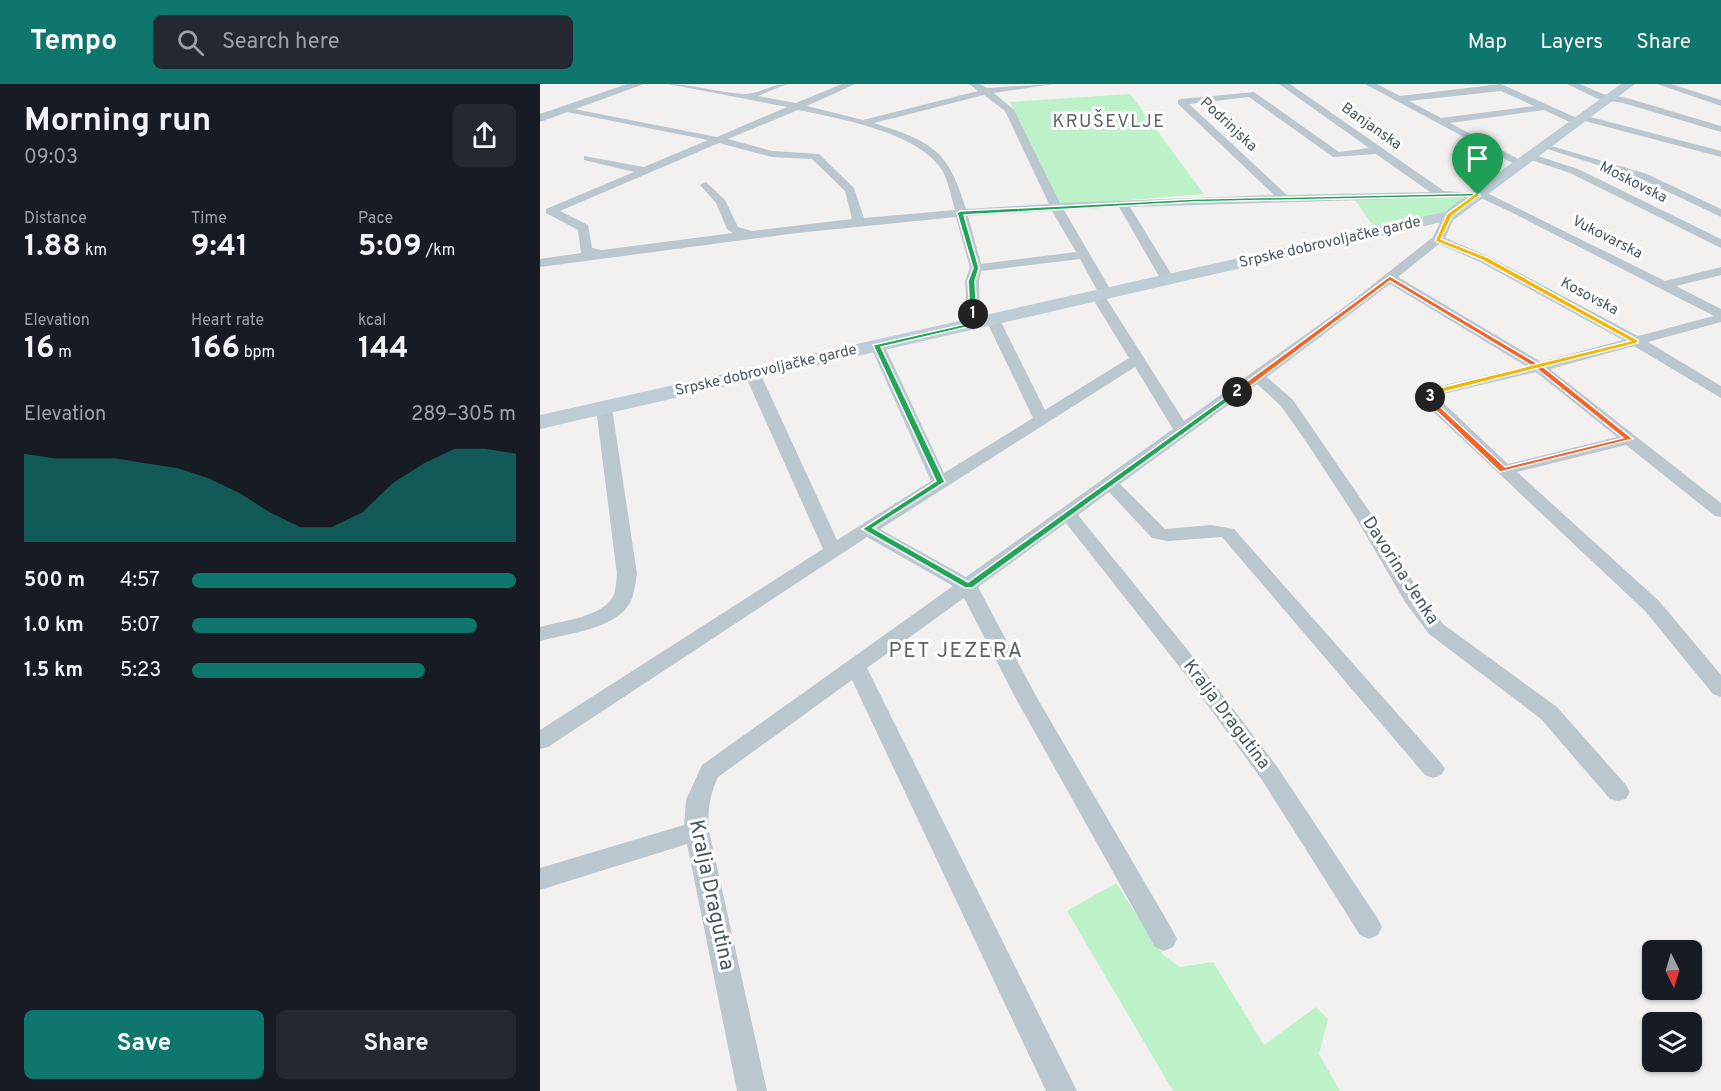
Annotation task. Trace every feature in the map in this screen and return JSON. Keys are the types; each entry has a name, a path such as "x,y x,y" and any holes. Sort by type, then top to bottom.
{"main road":[{"name":"Srpske dobrovoljačke garde","path":"540,423 1449,216 1629,84"}],"street":[{"path":"540,118 638,84"},
{"path":"673,84 866,122 925,147 945,164 976,268 972,281 973,324"},
{"path":"699,89 714,84"},
{"path":"745,98 782,84"},
{"path":"582,254 584,228 550,211 850,84"},
{"path":"974,84 987,91 1009,110 1056,207 1085,255 1102,295 1136,360 1182,431"},
{"path":"866,122 987,91 1048,84"},
{"name":"Banjanska","path":"1284,84 1441,194"},
{"name":"Moskovska","path":"1370,84 1439,121 1525,160 1574,171 1721,244"},
{"path":"1572,84 1610,98 1721,129"},
{"path":"1662,84 1721,103"},
{"path":"1399,99 1497,86 1542,108 1580,120 1721,154"},
{"name":"Podrinjska","path":"1284,198 1181,102 1251,94 1337,155 1380,150"},
{"path":"1439,121 1542,108"},
{"path":"567,109 717,140 772,154 815,156 850,190 858,222"},
{"path":"1545,145 1643,176 1721,213"},
{"path":"588,158 645,171"},
{"path":"706,185 721,202 733,229"},
{"path":"540,263 582,254 601,254 858,222 960,213 1284,198 1478,195"},
{"name":"Vukovarska","path":"1478,195 1663,285 1721,316"},
{"path":"1123,204 1168,280"},
{"name":"Kralja Dragutina","path":"752,1091 694,809 697,794 710,771 1258,377 1390,278 1438,239 1447,225 1449,216"},
{"path":"719,238 733,229 751,234"},
{"name":"Kosovska","path":"1438,239 1484,258 1636,341 1721,393"},
{"path":"976,268 1085,255"},
{"path":"1663,285 1721,271"},
{"path":"1390,278 1539,367 1721,512"},
{"path":"1721,316 1539,367 1433,392 1430,398 1503,470 1652,606 1721,689"},
{"path":"993,320 1042,419"},
{"path":"877,345 940,482"},
{"path":"540,741 940,482 1136,360"},
{"path":"753,375 833,551"},
{"name":"Davorina Jenka","path":"1258,377 1287,404 1315,442 1365,518 1412,597 1436,629 1549,713 1618,792"},
{"path":"540,634 597,616 616,607 623,595 627,574 604,408"},
{"path":"1503,470 1629,439"},
{"path":"1110,483 1159,534 1176,536 1217,529 1228,533 1433,769"},
{"name":"Kralja Dragutina","path":"1068,514 1192,669 1270,774 1369,927"},
{"path":"867,529 968,586 1026,697 1164,939"},
{"path":"856,667 1062,1091"},
{"path":"540,879 697,831"}],"green space":[{"path":"1130,94 1204,194 1057,206 1010,102"},
{"path":"1456,196 1466,198 1447,211 1376,230 1355,200"},
{"path":"1116,883 1163,955 1180,967 1213,962 1264,1045 1316,1007 1328,1019 1319,1054 1340,1091 1173,1091 1067,911"}],"district":[{"name":"KRUŠEVLJE","path":"1109,122"},
{"name":"PET JEZERA","path":"956,651"}],"route":[{"path":"1478,195 1194,200 960,213 976,268 972,281 973,324 877,345 940,482 867,529 968,586 1258,377 1390,278 1402,283 1539,367 1629,439 1503,470 1432,402 1430,398 1433,392 1539,367 1636,341 1484,258 1438,239 1447,225 1449,216 1478,195"}]}
